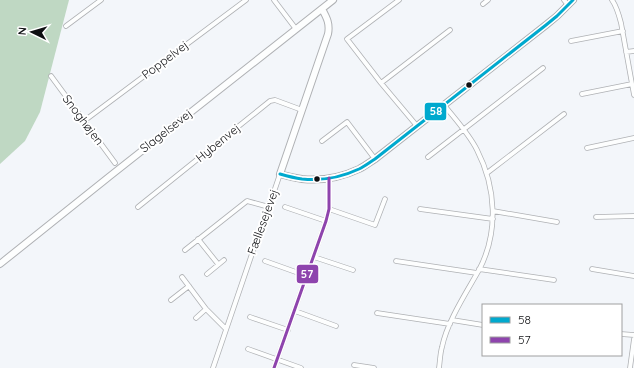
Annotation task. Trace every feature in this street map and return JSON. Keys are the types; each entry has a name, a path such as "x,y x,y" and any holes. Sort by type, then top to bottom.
{"street":[{"path":"66,26 101,0"},
{"name":"Poppelvej","path":"84,121 246,0"},
{"path":"274,0 296,29"},
{"name":"Slagelsevej","path":"0,264 333,0"},
{"path":"399,0 347,39 417,126"},
{"path":"483,4 488,0"},
{"path":"612,0 618,13 623,31 634,95"},
{"path":"280,174 301,179 314,180 329,178 360,169 376,159 546,25 568,2"},
{"name":"Fællesejevej","path":"213,368 254,245 261,230 328,34 329,28 327,17 322,9"},
{"path":"381,83 450,30"},
{"path":"571,41 623,31"},
{"path":"626,52 634,51"},
{"path":"428,157 543,68"},
{"name":"Snoghøjen","path":"51,76 115,163"},
{"path":"582,94 632,84"},
{"name":"Hybenvej","path":"138,207 270,101 275,100 302,110"},
{"path":"439,368 442,346 451,322 486,253 493,219 487,173 477,149 444,105"},
{"path":"487,173 564,114"},
{"path":"322,141 347,122 376,159"},
{"path":"587,148 634,138"},
{"path":"274,368 326,221 329,209 329,178"},
{"path":"329,209 376,225 384,199"},
{"path":"185,250 247,201 269,207"},
{"path":"285,207 326,221"},
{"path":"420,209 493,219"},
{"path":"493,211 557,222"},
{"path":"596,217 634,216"},
{"path":"198,240 218,264"},
{"path":"314,256 354,270"},
{"path":"207,274 224,260"},
{"path":"265,261 307,276"},
{"path":"396,261 554,280"},
{"path":"592,269 634,276"},
{"path":"182,277 206,310 226,329"},
{"path":"171,300 189,286"},
{"path":"196,318 206,310"},
{"path":"294,311 336,326"},
{"path":"377,313 482,325"},
{"path":"250,317 288,330"},
{"path":"622,334 634,336"},
{"path":"630,368 634,339"},
{"path":"248,349 301,368"},
{"path":"354,365 374,368"}],"green space":[{"path":"0,0 69,0 40,112 25,141 0,164"}],"transit line":[{"name":"58","path":"280,174 302,179 324,179 346,174 363,167 546,25 573,0"},
{"name":"57","path":"274,368 326,221 329,209 329,178"}]}
